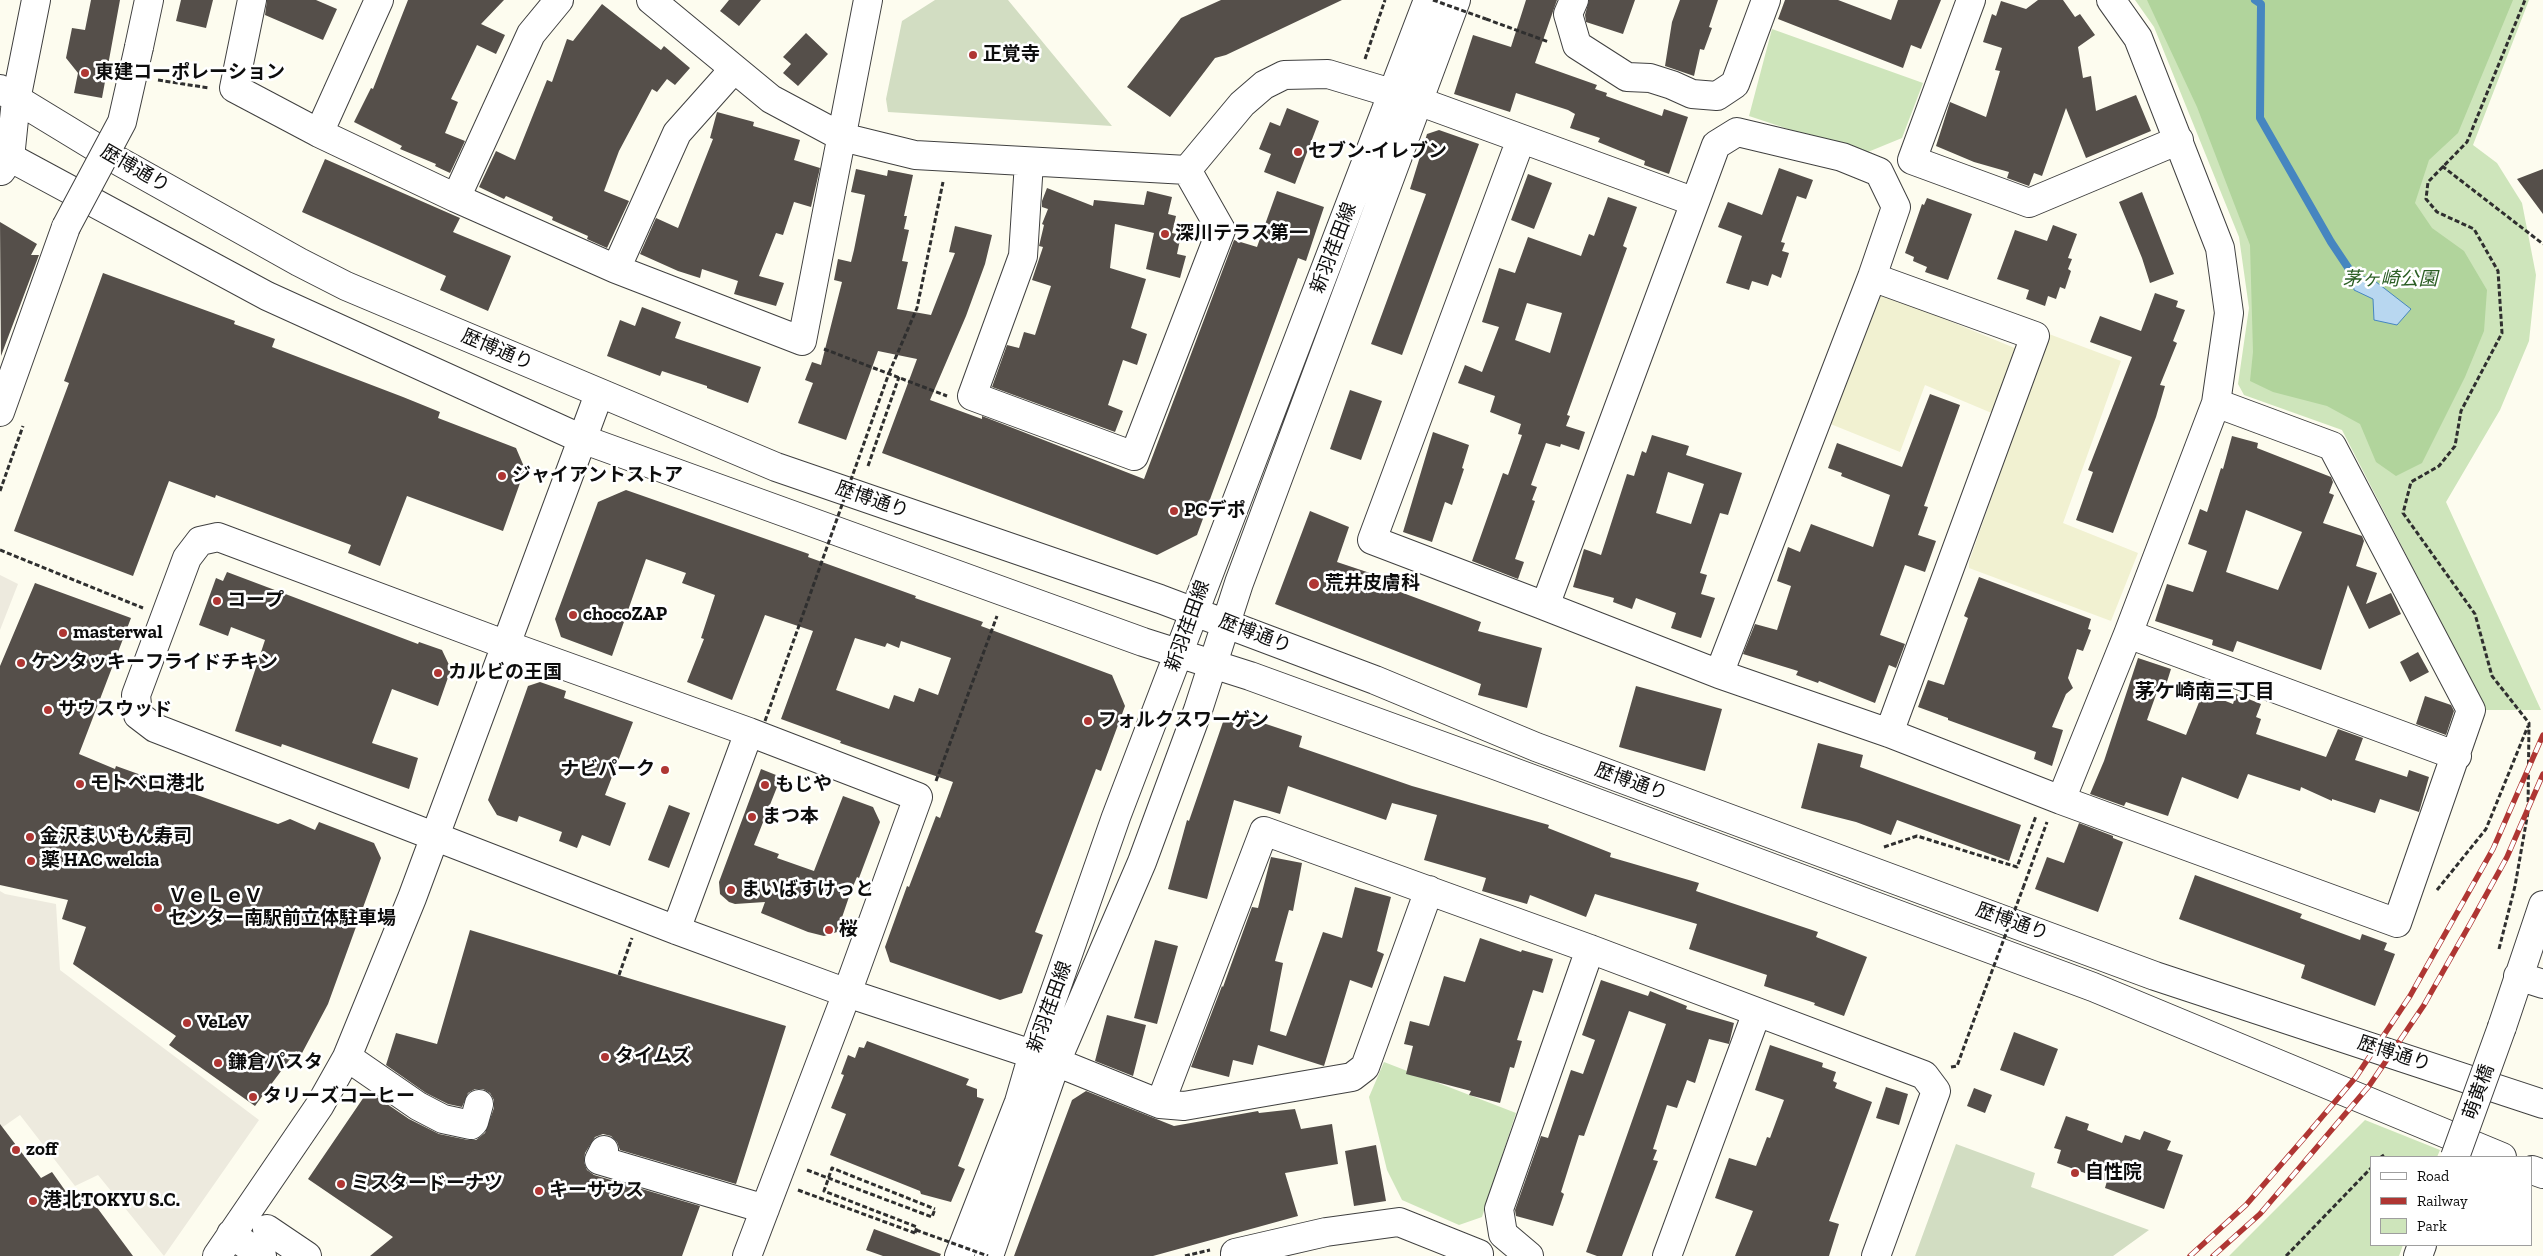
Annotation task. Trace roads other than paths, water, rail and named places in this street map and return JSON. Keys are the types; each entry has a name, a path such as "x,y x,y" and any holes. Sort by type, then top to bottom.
{"street":[{"path":"3,161 5,102 36,0"},
{"path":"0,412 66,228 122,122 149,0"},
{"path":"252,0 234,88 320,133 456,198 616,269 802,341 868,0"},
{"path":"320,133 379,0"},
{"path":"456,198 531,34 559,0"},
{"path":"651,0 771,100 842,136 915,155 1187,170"},
{"name":"新羽荏田線","path":"959,1256 1019,1102 1044,1058 1142,862 1213,665 1406,96 1428,0"},
{"name":"新羽荏田線","path":"988,1256 1044,1058 1116,817 1194,611 1406,96 1456,0"},
{"path":"1571,7 1577,45 1627,77 1650,78 1672,84 1692,94 1717,96 1736,84 1766,0"},
{"path":"1971,0 1912,160 2029,203 2179,140"},
{"path":"2049,806 2128,634 2216,403 2229,312 2220,248 2179,140 2138,38 2110,0"},
{"path":"616,269 677,133 734,69"},
{"path":"1187,170 1242,104 1264,85 1284,75 1328,74 1406,96 1695,202"},
{"name":"歴博通り","path":"5,102 115,159 338,282 599,394 776,467 1194,611 1375,680 1536,747 2155,976 2543,1104"},
{"path":"1545,606 1716,145 1737,132 1842,157 1879,172 1896,207 1872,277 1719,674"},
{"path":"1521,139 1372,540 1719,674 1889,733 2049,806 2397,923 2472,710 2332,446 2216,403"},
{"name":"歴博通り","path":"3,161 266,296 582,439 1178,654 1500,767 2092,988 2500,1156"},
{"path":"1029,162 1023,256 972,396 1134,456 1221,230 1187,170"},
{"path":"1872,277 2035,336 1889,733"},
{"path":"0,384 23,344"},
{"path":"262,1256 224,1245 320,1105 347,1056 412,898 504,644 599,394"},
{"path":"747,1256 847,993 918,797 757,726 504,644 218,537 200,541 187,558 136,695 138,715 155,728 676,930 847,993 1044,1058 1160,1104 1184,1106 1352,1077 1365,1067 1429,890"},
{"path":"2128,634 2457,756"},
{"path":"676,930 757,726"},
{"path":"1160,1104 1264,831 1590,949 1924,1075 1936,1091 1876,1256"},
{"name":"萌黄橋","path":"2455,1156 2502,1027 2531,980 2543,905"},
{"path":"1530,1256 1503,1234 1499,1210 1590,949"},
{"path":"1667,1256 1758,1012"},
{"path":"347,1056 418,1106 443,1119 471,1125 474,1122 479,1104"},
{"path":"604,1150 599,1160 765,1208"},
{"path":"1235,1256 1234,1253 1326,1232 1399,1222 1479,1254 1478,1256"},
{"path":"267,1229 307,1256"}],"water":[{"path":"2353,275 2371,278 2411,309 2397,325 2374,320 2373,299 2354,290"}],"waterway":[{"path":"2255,0 2261,4 2260,118 2331,242 2353,275"}],"railway":[{"path":"2190,1256 2246,1205 2356,1077 2410,996 2493,849 2543,735"},
{"path":"2213,1256 2260,1214 2369,1086 2424,1005 2470,924 2507,857 2543,774"}],"place":[{"name":"正覚寺","path":"973,55"},
{"name":"東建コーポレーション","path":"85,73"},
{"name":"セブン-イレブン","path":"1298,152"},
{"name":"深川テラス第一","path":"1165,234"},
{"name":"ジャイアントストア","path":"502,476"},
{"name":"PCデポ","path":"1174,511"},
{"name":"荒井皮膚科","path":"1314,584"},
{"name":"コープ","path":"217,601"},
{"name":"chocoZAP","path":"573,615"},
{"name":"masterwal","path":"63,633"},
{"name":"ケンタッキーフライドチキン","path":"21,663"},
{"name":"カルビの王国","path":"438,673"},
{"name":"サウスウッド","path":"48,710"},
{"name":"フォルクスワーゲン","path":"1088,721"},
{"name":"ナビパーク","path":"665,770"},
{"name":"モトベロ港北","path":"80,784"},
{"name":"もじや","path":"765,785"},
{"name":"まつ本","path":"752,817"},
{"name":"金沢まいもん寿司","path":"30,837"},
{"name":"薬 HAC welcia","path":"31,861"},
{"name":"まいばすけっと","path":"731,890"},
{"name":"ＶｅＬｅＶ センター南駅前立体駐車場","path":"158,908"},
{"name":"桜","path":"829,930"},
{"name":"VeLeV","path":"187,1023"},
{"name":"タイムズ","path":"605,1057"},
{"name":"鎌倉パスタ","path":"218,1063"},
{"name":"タリーズコーヒー","path":"253,1097"},
{"name":"zoff","path":"16,1150"},
{"name":"自性院","path":"2075,1173"},
{"name":"ミスタードーナツ","path":"341,1184"},
{"name":"キーサウス","path":"539,1191"},
{"name":"港北TOKYU S.C.","path":"33,1201"}],"district":[{"name":"茅ケ崎南三丁目","path":"2205,692"}],"park label":[{"name":"茅ヶ崎公園","path":"2390,280"}]}
